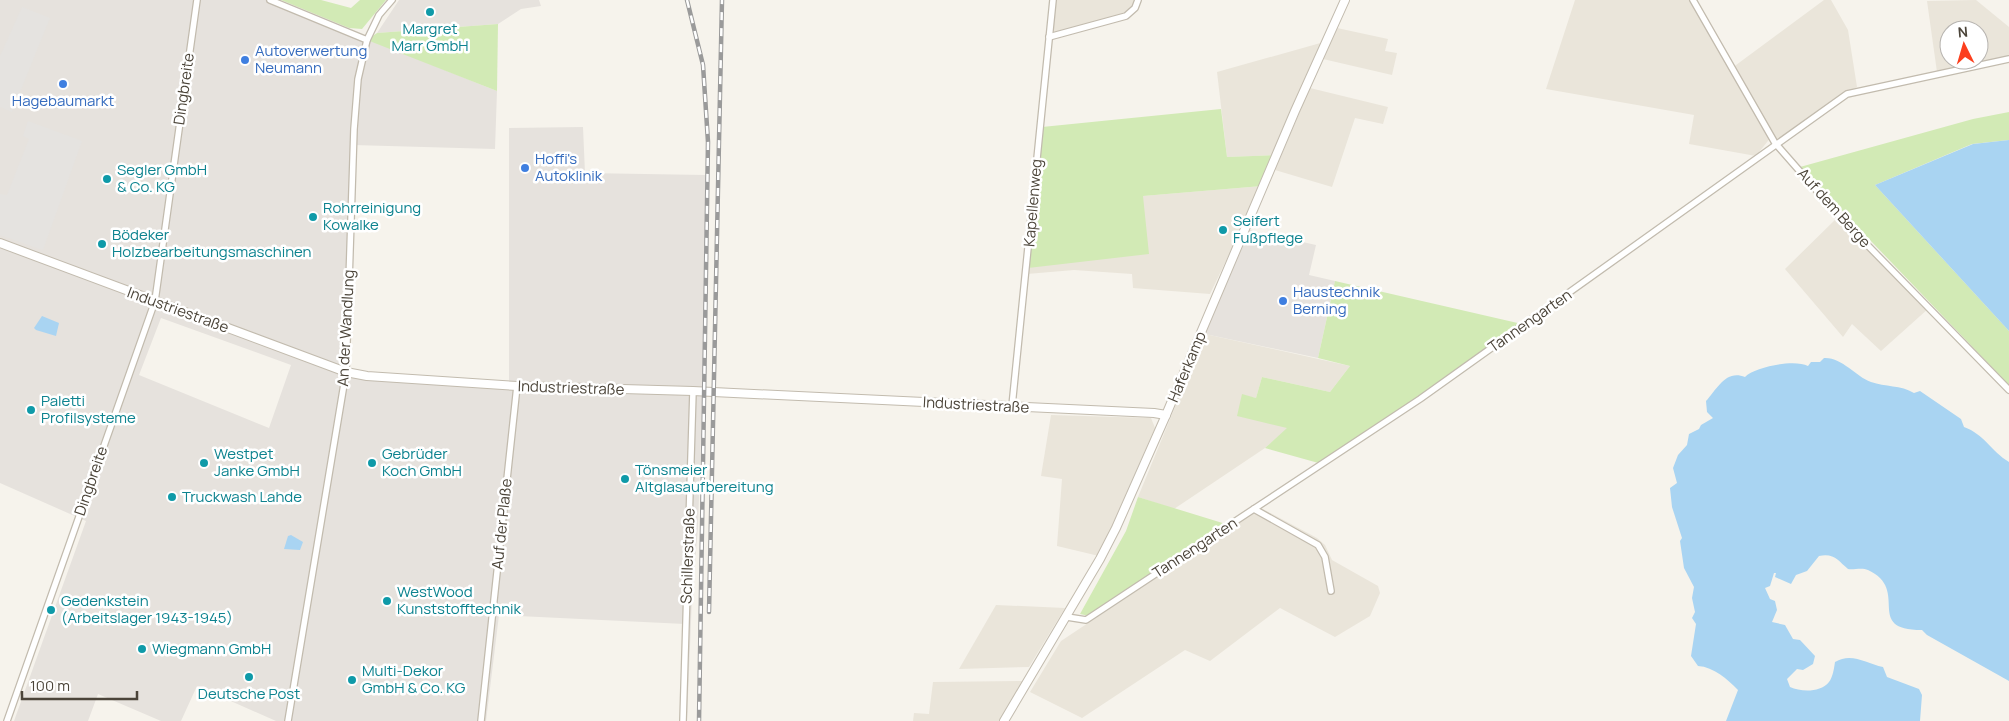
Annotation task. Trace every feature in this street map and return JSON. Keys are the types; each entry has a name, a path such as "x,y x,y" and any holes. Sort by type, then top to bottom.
{"street":[{"name":"Dingbreite","path":"7,721 155,301 197,0"},
{"path":"270,0 367,40"},
{"name":"An der Wandlung","path":"288,721 346,372 354,129 358,79 367,40 379,15 392,0"},
{"name":"Kapellenweg","path":"1012,406 1053,0"},
{"path":"1049,36 1126,16 1136,8 1138,0"},
{"name":"Haferkamp","path":"1004,721 1067,617 1116,528 1295,111 1345,0"},
{"name":"Auf dem Berge","path":"1693,0 1776,143 1839,216 2009,390"},
{"name":"Tannengarten","path":"1067,617 1086,620 1428,394 1847,94 1855,90 2009,59"},
{"name":"Industriestraße","path":"0,243 346,372 393,380 693,391 1166,415"},
{"name":"Auf der Plaße","path":"481,721 518,386"},
{"name":"Schillerstraße","path":"683,721 693,391"},
{"path":"1254,509 1318,545 1325,557 1331,591"}],"shaded area":[{"path":"0,0 270,0 497,91 495,149 353,145 346,371 509,385 509,128 583,127 585,173 705,175 706,285 698,528 692,597 687,721 681,721 685,624 499,615 486,721 276,721 197,686 181,721 161,721 98,694 88,721 14,721 86,521 0,483","holes":["161,318 291,365 269,428 139,375"]},
{"path":"399,0 539,0 541,6 521,9 498,24 377,33"},
{"path":"1054,0 1136,0 1135,7 1126,14 1055,33 1051,30"},
{"path":"1575,0 1692,0 1732,68 1824,0 1831,0 1848,30 1857,87 1775,143 1771,137 1756,156 1689,144 1694,115 1546,89"},
{"path":"1976,0 2009,27 2009,57 1989,61 1989,20 1939,20 1939,70 1947,70 1937,72 1927,1"},
{"path":"22,7 50,18 12,112 0,107 0,56"},
{"path":"1337,28 1388,39 1385,51 1397,53 1392,75 1323,59"},
{"path":"1324,42 1276,155 1227,157 1217,72"},
{"path":"1310,88 1388,107 1383,124 1355,118 1332,187 1275,170"},
{"path":"28,121 82,141 43,250 0,235 0,194 7,195 29,139 23,136"},
{"path":"1262,186 1210,294 1133,288 1132,274 1074,270 1027,274 1028,268 1143,196"},
{"path":"1839,216 1929,308 1881,351 1852,324 1843,337 1785,269"},
{"path":"1245,229 1316,245 1309,275 1335,281 1318,358 1205,334"},
{"path":"1205,334 1350,366 1330,392 1262,377 1256,398 1242,395 1288,428 1265,448 1174,509 1138,497"},
{"path":"1051,415 1151,418 1155,428 1099,556 1057,546 1062,479 1041,476"},
{"path":"1261,508 1317,538 1325,545 1332,560 1378,586 1380,593 1370,616 1335,637 1280,608 1210,661 1185,650 1082,718 1030,692 1061,641"},
{"path":"996,605 1065,608 1029,667 959,669"},
{"path":"1023,681 1000,721 913,721 914,713 929,714 933,682"}],"green space":[{"path":"281,0 321,0 351,8 360,0 386,0 362,29 349,28"},
{"path":"498,24 497,91 367,40 377,33"},
{"path":"1221,109 1227,157 1276,155 1262,186 1143,196 1149,254 1028,268 1042,127"},
{"path":"2009,112 2009,140 1972,144 1875,185 2009,331 2009,385 1800,167 1973,119"},
{"path":"1335,281 1522,324 1438,385 1322,464 1265,448 1287,428 1237,416 1242,394 1256,398 1262,377 1330,392 1350,366 1318,358"},
{"path":"1138,497 1229,525 1089,616 1080,614 1126,531"}],"water":[{"path":"2009,140 2009,331 1875,185 1973,144"},
{"path":"42,316 59,323 56,336 34,328"},
{"path":"1824,358 1837,360 1871,382 1909,390 1914,393 1920,391 1961,419 1964,427 1977,434 2009,462 2009,681 1927,635 1922,630 1905,628 1895,623 1890,616 1886,588 1880,578 1868,570 1848,569 1833,557 1824,555 1819,556 1807,571 1796,575 1791,584 1775,577 1776,573 1774,573 1770,586 1765,588 1770,599 1775,601 1777,610 1772,622 1785,625 1793,639 1800,640 1815,656 1813,664 1803,670 1797,669 1787,679 1790,687 1805,691 1821,688 1829,682 1835,662 1847,658 1859,659 1883,667 1887,677 1919,689 1922,695 1920,721 1726,721 1738,690 1715,671 1698,666 1691,656 1696,624 1692,618 1695,612 1692,598 1694,587 1684,568 1680,541 1682,538 1672,507 1670,488 1677,483 1673,468 1678,455 1687,445 1689,434 1713,418 1707,412 1706,401 1727,378 1738,375 1745,377 1757,370 1775,365 1794,363 1808,366 1811,362 1820,362"},
{"path":"291,535 303,542 300,550 284,549 288,536"}],"railway":[{"path":"687,0 703,65 708,142 699,721"},
{"path":"709,612 722,0"}],"place":[{"name":"Margret Marr GmbH","path":"430,12"},
{"name":"Autoverwertung Neumann","path":"245,60"},
{"name":"Hagebaumarkt","path":"63,84"},
{"name":"Hoffi's Autoklinik","path":"525,168"},
{"name":"Segler GmbH & Co. KG","path":"107,179"},
{"name":"Rohrreinigung Kowalke","path":"313,217"},
{"name":"Seifert Fußpflege","path":"1223,230"},
{"name":"Bödeker Holzbearbeitungsmaschinen","path":"102,244"},
{"name":"Haustechnik Berning","path":"1283,301"},
{"name":"Paletti Profilsysteme","path":"31,410"},
{"name":"Westpet Janke GmbH","path":"204,463"},
{"name":"Gebrüder Koch GmbH","path":"372,463"},
{"name":"Tönsmeier Altglasaufbereitung","path":"625,479"},
{"name":"Truckwash Lahde","path":"172,497"},
{"name":"WestWood Kunststofftechnik","path":"387,601"},
{"name":"Gedenkstein (Arbeitslager 1943-1945)","path":"51,610"},
{"name":"Wiegmann GmbH","path":"142,649"},
{"name":"Deutsche Post","path":"249,677"},
{"name":"Multi-Dekor GmbH & Co. KG","path":"352,680"}]}
